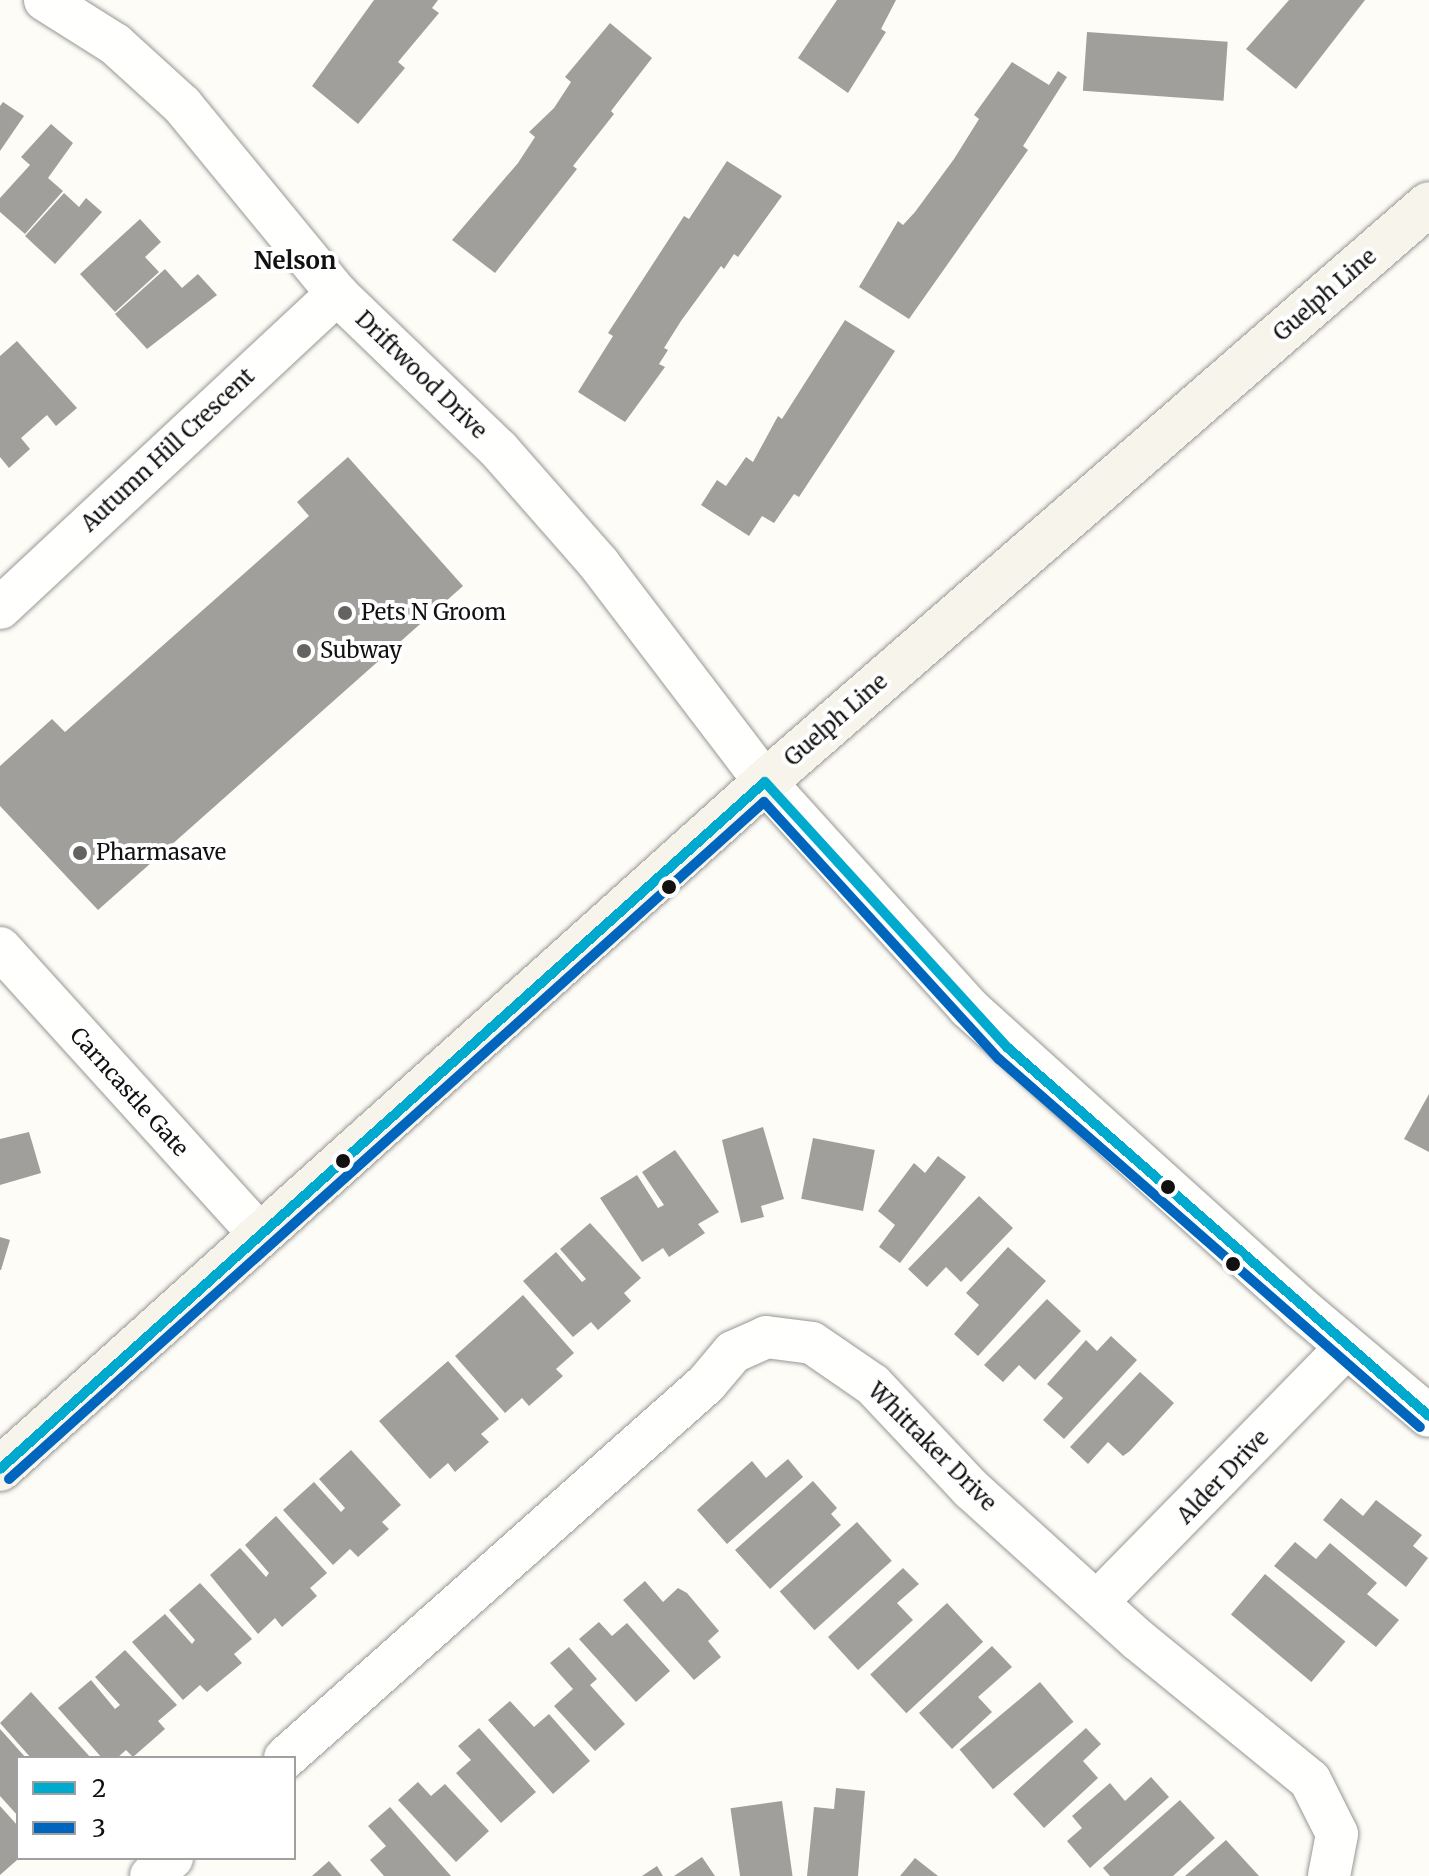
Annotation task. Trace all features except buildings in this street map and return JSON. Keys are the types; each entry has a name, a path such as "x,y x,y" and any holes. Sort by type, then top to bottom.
{"main road":[{"name":"Guelph Line","path":"0,1469 765,782 1429,204"}],"street":[{"name":"Driftwood Drive","path":"45,0 115,44 182,105 337,294 499,450 589,553 765,782 1008,1048 1346,1348 1429,1416"},
{"name":"Autumn Hill Crescent","path":"0,608 337,294"},
{"name":"Carncastle Gate","path":"0,948 259,1234"},
{"name":"Whittaker Drive","path":"287,1756 706,1384 733,1352 766,1337 812,1343 873,1385 971,1489 1097,1602 1310,1780 1337,1834 1329,1876"},
{"name":"Alder Drive","path":"1097,1602 1346,1348"},
{"path":"151,1876 170,1860"}],"transit line":[{"name":"2","path":"0,1469 765,782 1008,1048 1429,1416"},
{"name":"3","path":"9,1479 764,802 999,1059 1420,1427"}],"place":[{"name":"Pets N Groom","path":"345,613"},
{"name":"Subway","path":"304,651"},
{"name":"Pharmasave","path":"80,853"}],"district":[{"name":"Nelson","path":"295,261"}]}
